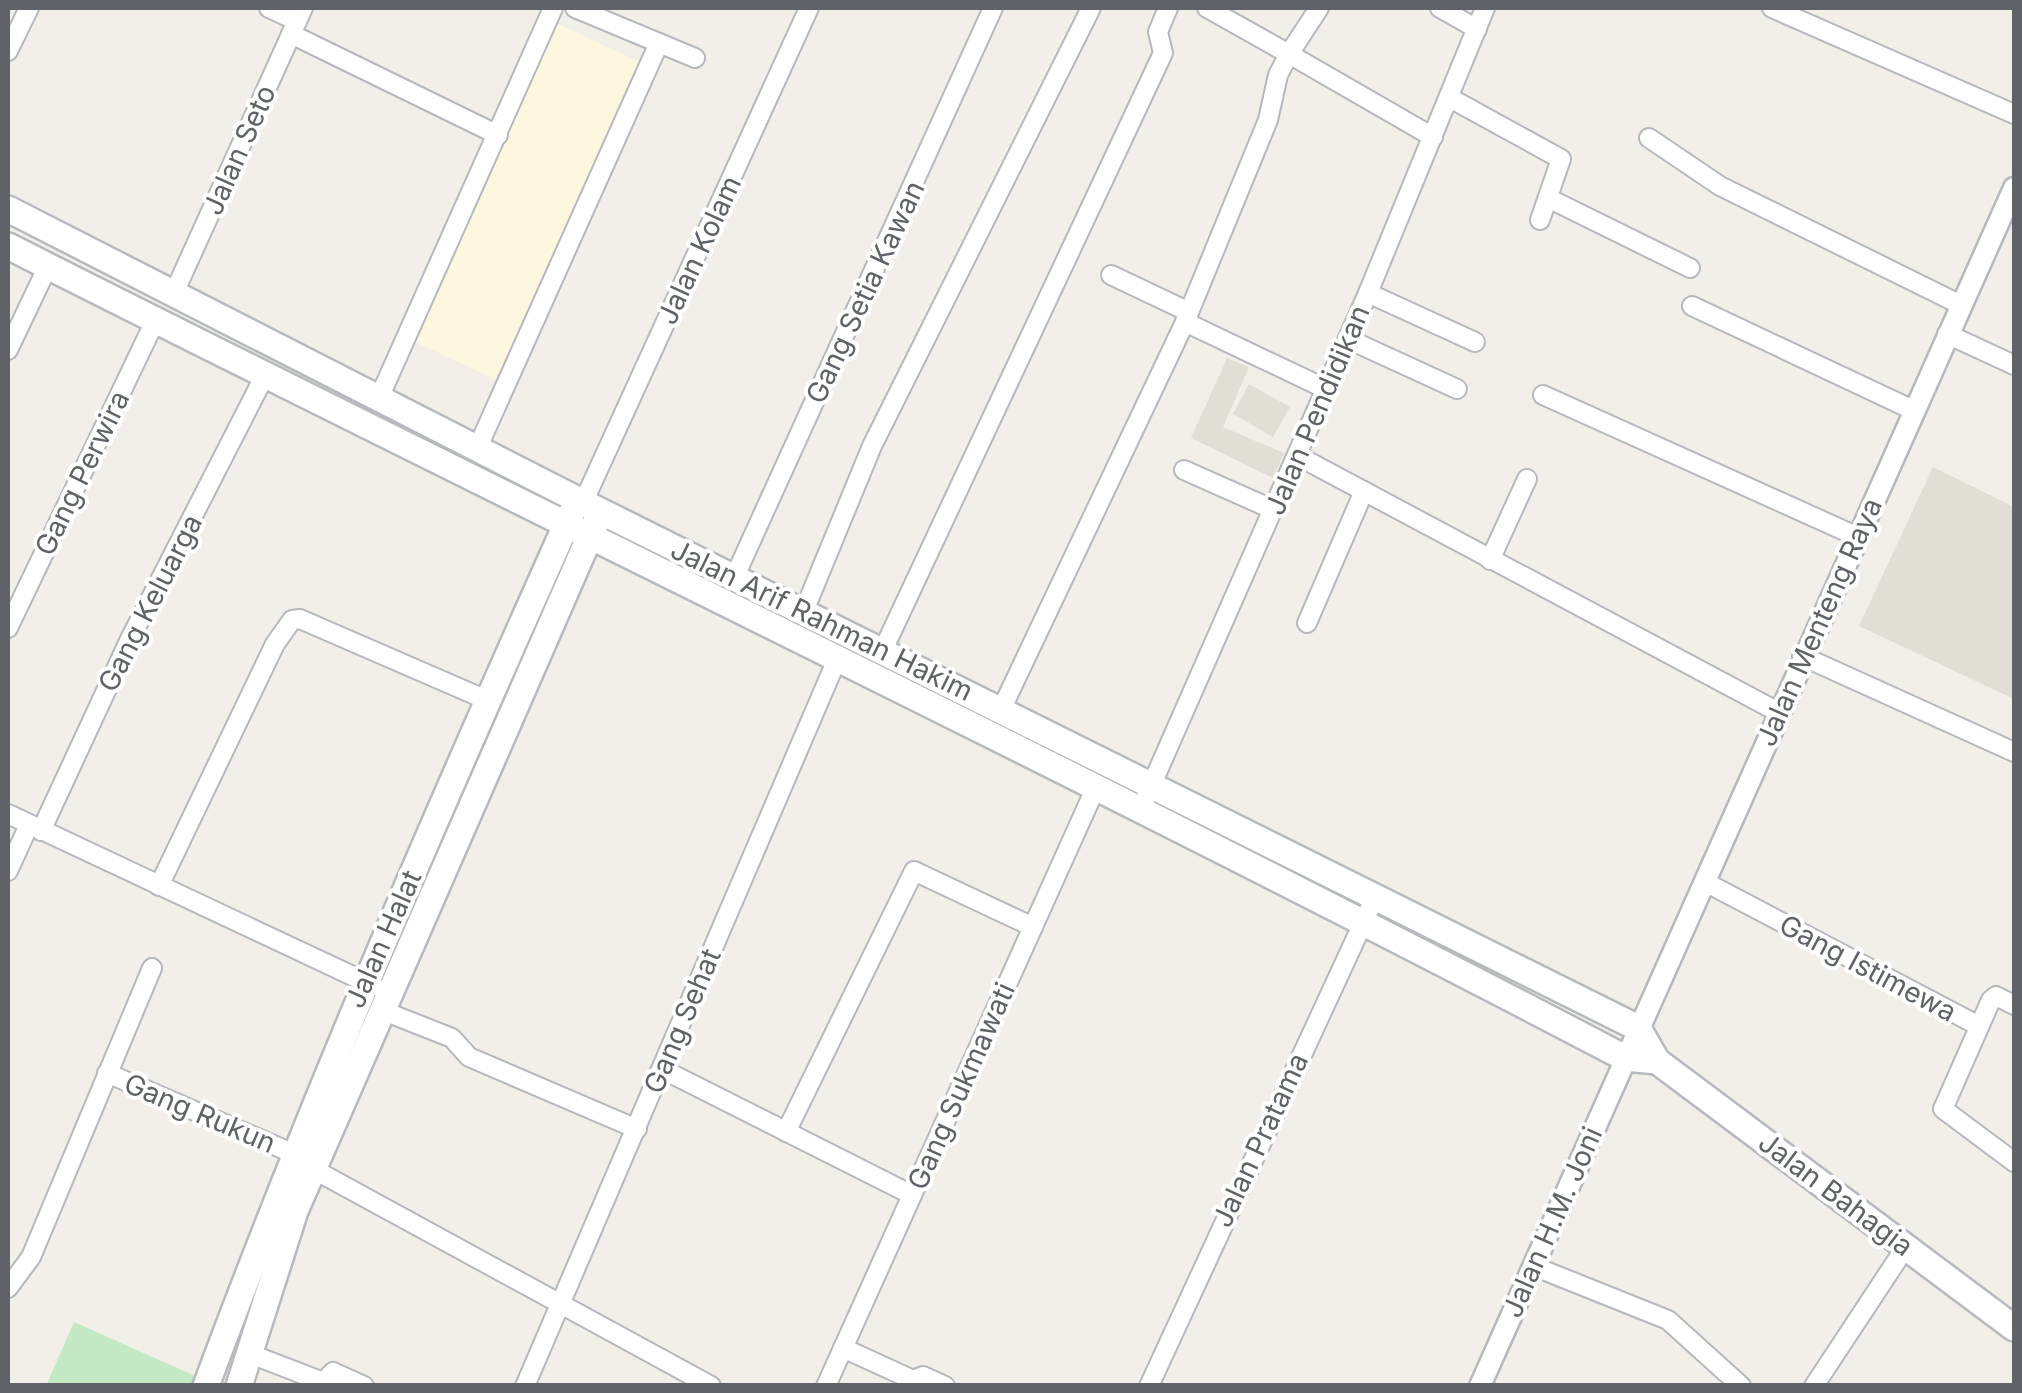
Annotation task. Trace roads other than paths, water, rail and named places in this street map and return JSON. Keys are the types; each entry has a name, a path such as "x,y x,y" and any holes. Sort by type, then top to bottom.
{"main road":[{"name":"Jalan Arif Rahman Hakim","path":"14,213 1001,710 1363,921 1625,1058"},
{"path":"8,243 14,213"},
{"name":"Jalan Arif Rahman Hakim","path":"8,243 264,377 1096,787 1147,798 1375,897 1638,1028"},
{"name":"Jalan Halat","path":"206,1386 302,1161 385,1001 589,501"},
{"name":"Jalan Halat","path":"238,1386 302,1161 364,982 489,702 577,532"},
{"name":"Jalan Bahagia","path":"1638,1028 1657,1061 2014,1328"},
{"path":"1625,1058 1657,1061"}],"street":[{"path":"8,51 28,8"},
{"path":"269,8 498,135"},
{"path":"378,398 553,8"},
{"path":"575,8 695,58"},
{"name":"Jalan Kolam","path":"589,501 809,8"},
{"name":"Gang Setia Kawan","path":"735,576 993,8"},
{"path":"804,610 872,446 1091,8"},
{"path":"882,650 1163,53 1158,34 1168,8"},
{"path":"1207,8 1433,137"},
{"path":"1001,710 1187,317 1268,120 1278,75 1319,8"},
{"path":"1440,8 1477,29"},
{"name":"Jalan Pendidikan","path":"1147,798 1368,293 1485,8"},
{"path":"1772,8 2014,114"},
{"name":"Jalan Seto","path":"174,293 297,21"},
{"path":"478,449 659,43"},
{"path":"1450,98 1561,159 1540,220"},
{"path":"1649,138 1720,186 1961,304"},
{"name":"Jalan Menteng Raya","path":"1625,1058 2014,188"},
{"path":"1548,198 1690,268"},
{"path":"8,350 48,266"},
{"path":"1111,274 1326,389"},
{"path":"1368,293 1475,342"},
{"path":"1692,306 1914,410"},
{"name":"Gang Perwira","path":"8,628 156,319"},
{"path":"1947,334 2014,365"},
{"path":"1348,339 1457,390"},
{"name":"Gang Keluarga","path":"8,871 35,828 264,377"},
{"path":"1542,395 1856,536"},
{"path":"1298,456 1778,712"},
{"path":"1184,470 1274,510"},
{"path":"1490,560 1527,479"},
{"path":"1307,623 1364,490"},
{"path":"159,886 285,626 300,618 489,702"},
{"path":"1802,656 2014,752"},
{"name":"Gang Sehat","path":"526,1386 838,657"},
{"name":"Gang Sukmawati","path":"826,1386 1096,787"},
{"path":"8,814 364,982 385,1001 452,1038 468,1057 637,1129"},
{"path":"786,1132 914,872 1032,927"},
{"name":"Gang Istimewa","path":"1704,882 1979,1026 1943,1109 2014,1162"},
{"name":"Jalan Pratama","path":"1150,1386 1375,897"},
{"path":"8,1288 31,1257 152,968"},
{"path":"1979,1026 1994,997 2014,1006"},
{"name":"Jalan H.M. Joni","path":"1480,1386 1625,1058"},
{"path":"662,1070 912,1196"},
{"name":"Gang Rukun","path":"107,1074 302,1161 712,1386"},
{"path":"1814,1386 1907,1246"},
{"path":"1533,1266 1668,1320 1741,1386"},
{"path":"843,1348 913,1380 924,1376 946,1386"},
{"path":"248,1353 323,1382 333,1372 364,1386"}]}
